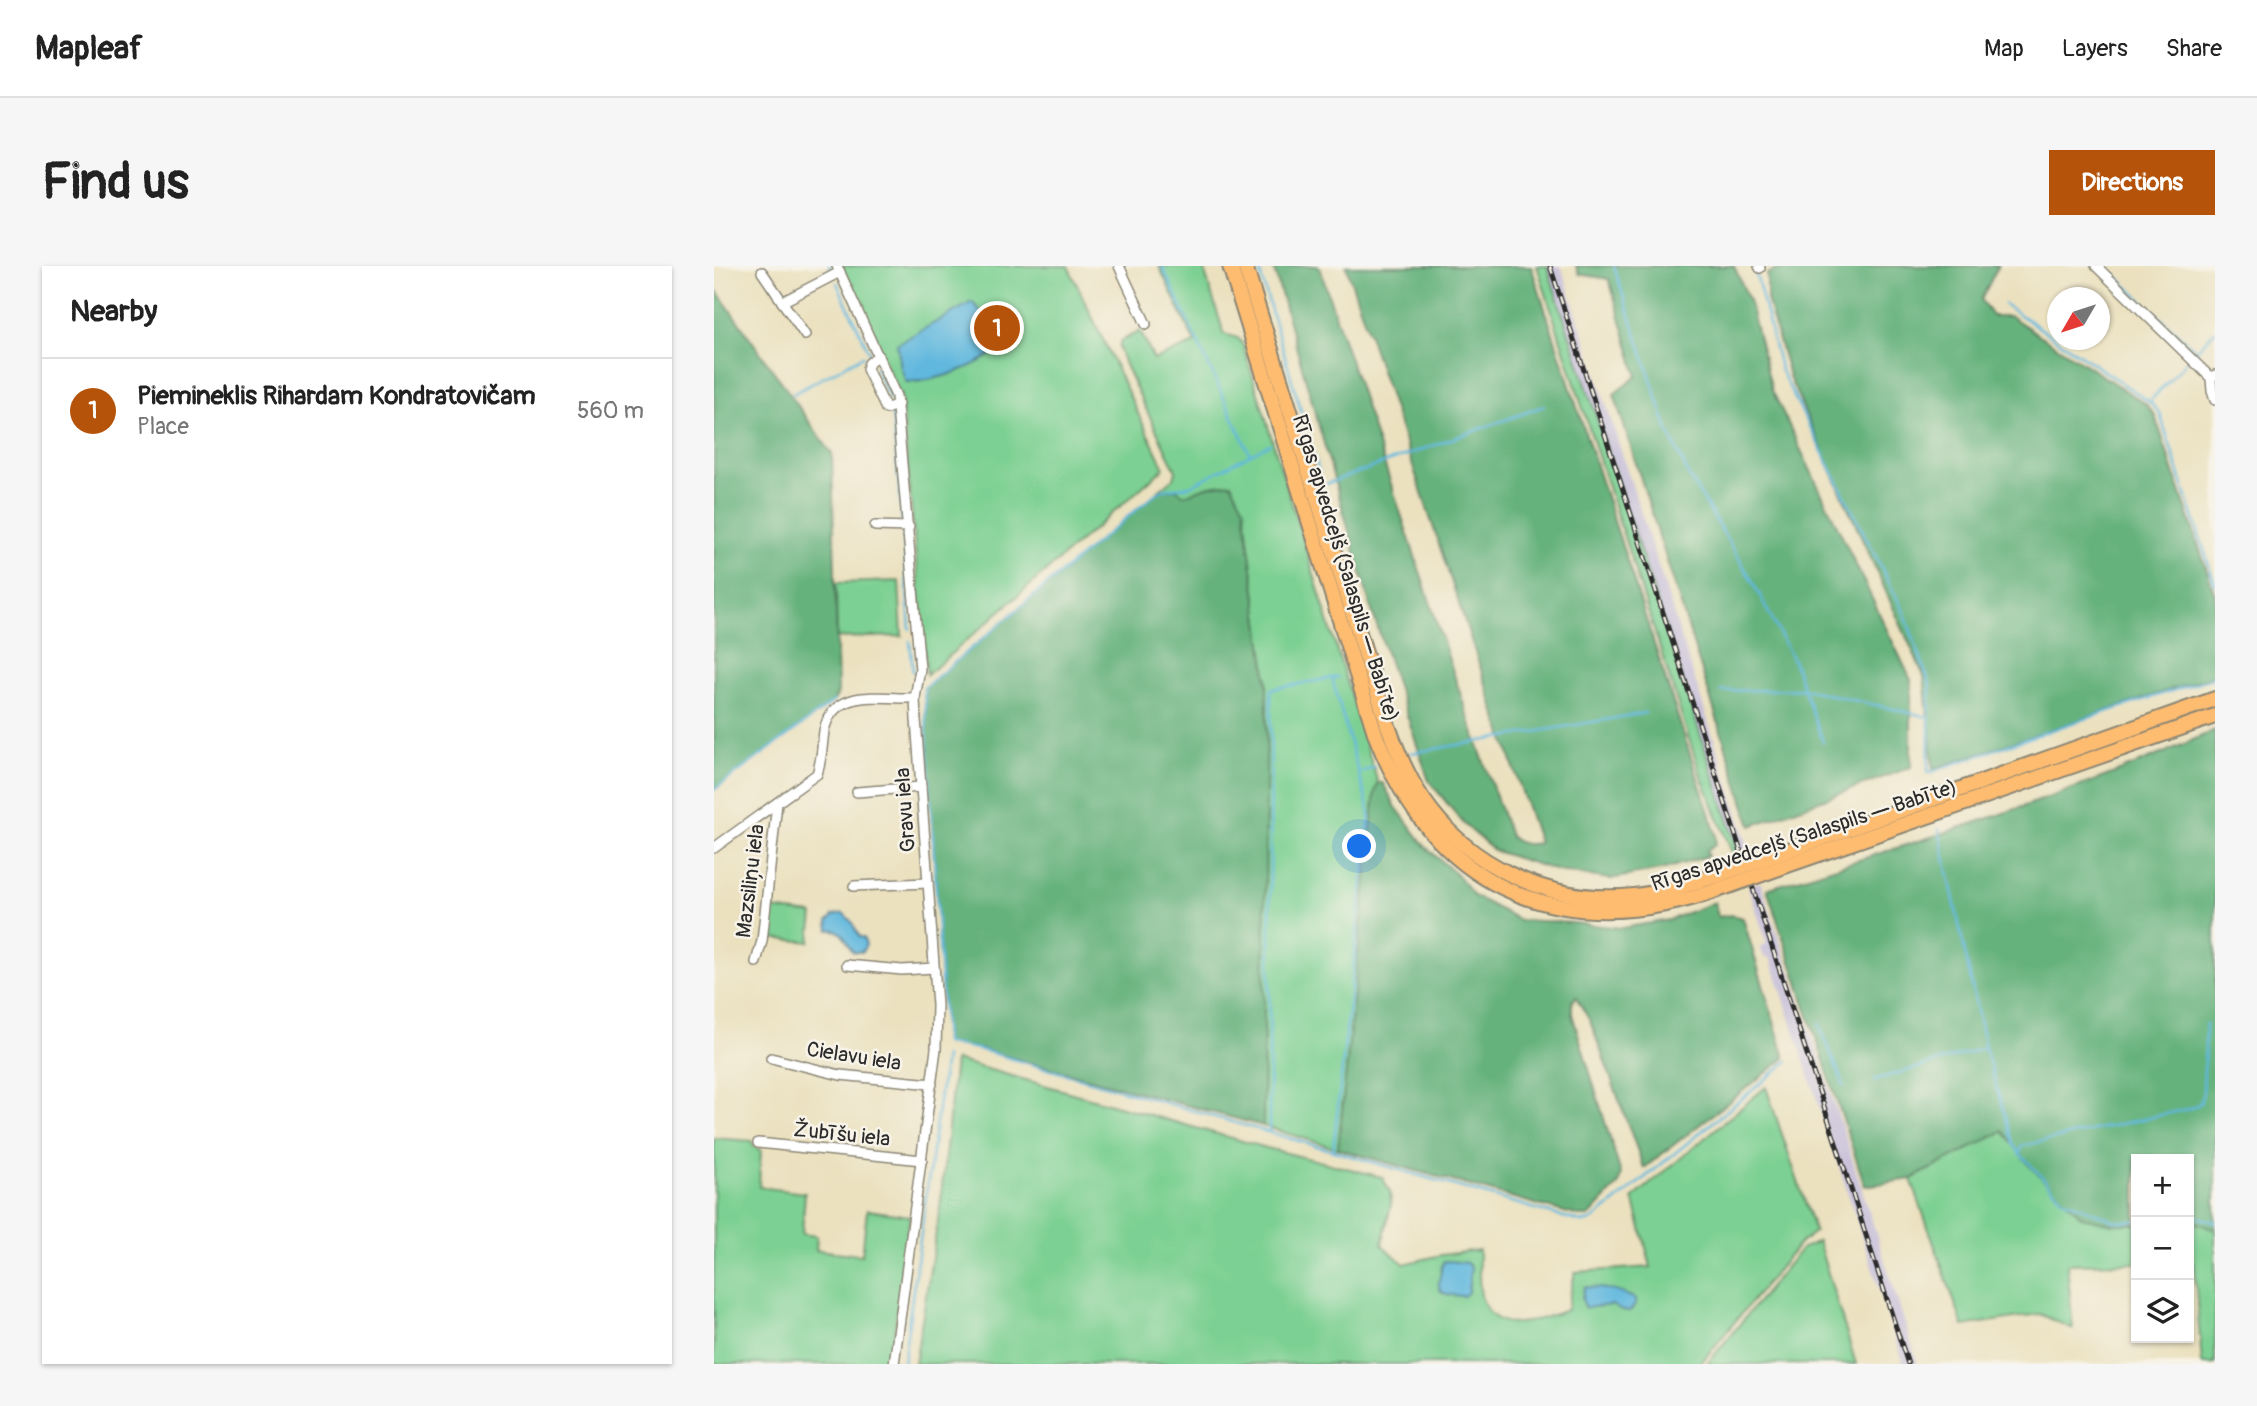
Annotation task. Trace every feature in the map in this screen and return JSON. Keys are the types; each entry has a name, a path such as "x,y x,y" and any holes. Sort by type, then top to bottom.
{"highway":[{"name":"Rīgas apvedceļš (Salaspils — Babīte)","path":"1230,266 1376,736 1399,788 1422,822 1450,853 1480,875 1516,893 1557,906 1599,911 1639,910 1682,901 1723,880"},
{"name":"Rīgas apvedceļš (Salaspils — Babīte)","path":"1245,266 1388,726 1407,774 1430,811 1458,841 1490,865 1532,884 1593,897 1635,896 1723,880 2215,716"},
{"name":"Rīgas apvedceļš (Salaspils — Babīte)","path":"1777,862 2215,699"}],"street":[{"path":"1119,266 1146,324"},
{"path":"2096,266 2213,376 2211,391 2215,400"},
{"path":"782,302 838,269"},
{"name":"Gravu iela","path":"838,269 898,404 920,669 915,698 937,1038 894,1364"},
{"path":"762,272 806,335"},
{"path":"878,356 869,363 867,369 886,409 898,404"},
{"path":"875,526 909,527"},
{"path":"714,848 817,774 822,758 824,731 831,712 846,700 915,698"},
{"path":"857,792 921,788"},
{"name":"Mazsiliņu iela","path":"756,962 762,941 777,803"},
{"path":"854,886 928,883"},
{"path":"847,965 902,970 934,968"},
{"name":"Cielavu iela","path":"771,1058 840,1074 932,1084"},
{"name":"Žubīšu iela","path":"758,1143 922,1160"}],"shaded area":[{"path":"1547,266 1561,266 1751,856 1741,859"},
{"path":"1760,882 1918,1364 1904,1364 1770,957 1764,958 1760,946 1767,944 1748,886"}],"green space":[{"path":"841,266 1068,266 1164,468 927,675 901,397"},
{"path":"1159,266 1203,266 1224,334 1238,338 1243,345 1378,783 1338,1149 1263,1126 1267,682 1244,508 1210,486 1184,495 1163,490 1155,494 1174,478 1176,471 1119,347 1121,341 1140,331 1154,360 1195,343"},
{"path":"1273,266 1319,266 1510,836 1527,844 1539,843 1346,266 1531,266 1713,825 1715,845 1706,851 1708,856 1661,870 1610,879 1558,871 1495,851 1465,825 1429,781 1372,611"},
{"path":"1537,266 1547,266 1741,859 1735,860 1701,776"},
{"path":"1576,266 1734,266 1749,300 1772,390 1911,680 1911,767 1751,826 1614,394 1637,376 1609,279 1579,274"},
{"path":"1786,266 1998,266 1981,300 1992,316 2010,316 2047,340 2047,350 2063,350 2146,404 2155,416 2215,595 2215,675 1933,769 1924,676 1790,379 1767,299 1767,274"},
{"path":"714,287 832,454 838,693 834,701 714,790"},
{"path":"1231,483 1244,508 1267,682 1263,1126 980,1049 945,1043 924,688 1155,494 1176,489 1184,495 1210,486"},
{"path":"899,581 902,636 837,638 836,583"},
{"path":"2215,730 2215,1229 2194,1223 2194,1154 2131,1154 2131,1224 2113,1224 2082,1217 2028,1164 2003,1131 1911,1179 1865,1186 1767,889 2050,797"},
{"path":"1378,783 1383,783 1395,806 1425,846 1460,878 1474,896 1519,920 1622,928 1669,920 1715,902 1718,917 1731,915 1743,918 1785,1058 1644,1168 1590,1021 1576,997 1572,1002 1572,1014 1621,1174 1619,1184 1589,1216 1579,1216 1338,1149"},
{"path":"772,909 813,914 810,942 770,938"},
{"path":"955,1060 1267,1148 1382,1177 1390,1192 1391,1204 1382,1245 1404,1264 1479,1250 1482,1299 1497,1319 1508,1322 1531,1321 1567,1310 1575,1272 1651,1267 1633,1198 1766,1087 1815,1232 1799,1244 1700,1364 915,1364 940,1207"},
{"path":"2003,1131 2028,1164 2113,1224 2131,1224 2131,1263 2067,1264 2073,1329 2040,1314 1963,1326 1911,1179"},
{"path":"714,1138 752,1141 754,1147 761,1150 759,1187 805,1193 802,1234 817,1236 816,1250 862,1255 867,1210 910,1216 890,1364 714,1364"},
{"path":"2194,1223 2215,1229 2215,1364 2202,1364 2194,1263"},
{"path":"1818,1241 1856,1364 1707,1364 1801,1249"}],"water":[{"path":"972,302 983,314 1001,347 981,361 956,372 906,382 897,344"},
{"path":"843,913 852,922 859,936 864,938 866,945 862,952 853,952 841,933 829,930 828,921 834,915"},
{"path":"1443,1262 1467,1263 1471,1268 1468,1292 1464,1296 1447,1294 1440,1289"},
{"path":"1584,1287 1624,1294 1636,1299 1636,1304 1630,1311 1622,1311 1612,1305 1585,1308 1582,1298"}],"waterway":[{"path":"1162,266 1250,454"},
{"path":"1258,266 1323,485 1544,406"},
{"path":"1754,266 1781,371 1904,612 1930,685 1928,773 2215,677"},
{"path":"2105,266 2196,351"},
{"path":"1614,267 1668,431 1689,476 1753,582 1793,660 1823,742"},
{"path":"837,283 870,354"},
{"path":"2004,304 2150,402 2160,414 2215,584"},
{"path":"2193,354 2215,331"},
{"path":"793,394 863,356"},
{"path":"2150,401 2189,359"},
{"path":"875,367 890,399"},
{"path":"892,413 902,520"},
{"path":"1270,444 1190,486 1163,490 1155,494 924,688 945,1043 978,1049 1581,1222 1589,1222 1610,1206 1788,1061"},
{"path":"903,533 910,629"},
{"path":"910,641 913,672"},
{"path":"1269,1132 1271,689 1338,677"},
{"path":"1332,678 1370,814 1333,1151"},
{"path":"1721,691 1805,689 1928,717"},
{"path":"714,790 834,701"},
{"path":"1411,753 1645,713"},
{"path":"1359,773 1374,767"},
{"path":"1939,829 1985,1048 2013,1143 2020,1154 2064,1200 2115,1221 2131,1221"},
{"path":"1819,1024 1844,1086"},
{"path":"2020,1153 2022,1146 2192,1108 2200,1103 2203,1093 2206,1024"},
{"path":"1874,1080 1985,1048"},
{"path":"903,1364 945,1057"},
{"path":"2194,1216 2215,1222"}],"railway":[{"path":"1550,266 1908,1364"}],"place":[{"name":"Piemineklis Rihardam Kondratovičam","path":"997,328"}]}
